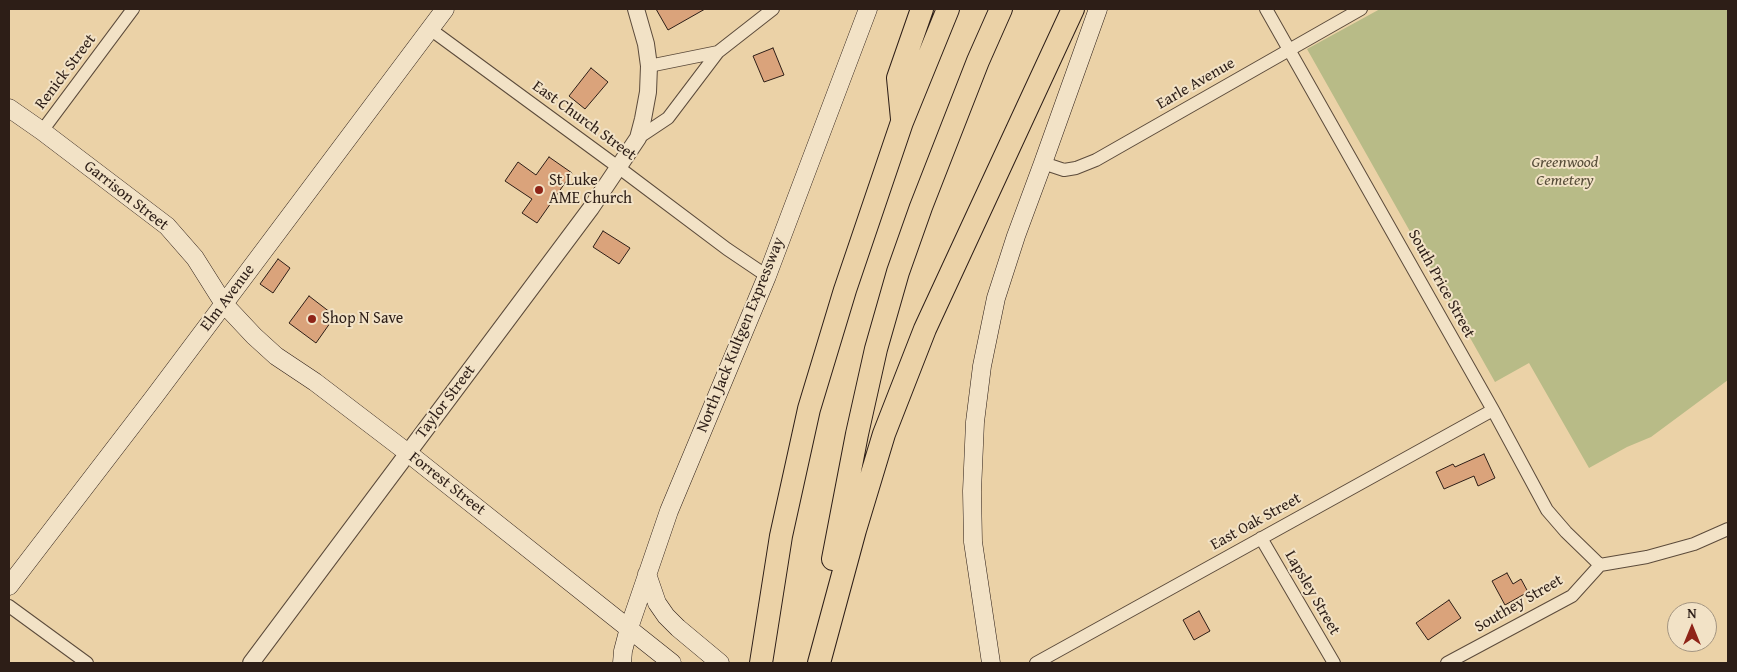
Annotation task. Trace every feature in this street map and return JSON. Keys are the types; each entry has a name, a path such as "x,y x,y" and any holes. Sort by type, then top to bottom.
{"highway":[{"path":"902,122 898,78 922,9"},
{"path":"761,663 781,536 808,409 842,297 902,122 948,9"},
{"path":"817,663 825,601 837,536 876,349 898,272 921,207 978,61 1001,9"},
{"path":"817,663 884,434 925,328 1073,9"}],"main road":[{"name":"Elm Avenue","path":"9,586 224,304 445,9"},
{"name":"North Jack Kultgen Expressway","path":"622,663 629,628 669,511 766,276 868,9"},
{"path":"991,663 973,542 972,491 975,422 982,366 996,298 1016,236 1098,9"},
{"name":"Garrison Street","path":"9,108 167,226 195,258 224,304"},
{"name":"Forrest Street","path":"224,304 276,356 315,382 408,453 672,663"},
{"path":"647,574 657,603 666,616 719,662"}],"street":[{"name":"Renick Street","path":"42,131 133,9"},
{"path":"636,9 646,44 649,66"},
{"name":"Taylor Street","path":"638,138 668,118 718,52 760,13 773,9"},
{"name":"South Price Street","path":"1266,9 1493,410 1547,510 1566,532 1600,565"},
{"name":"Earle Avenue","path":"1043,164 1064,170 1076,168 1096,160 1361,9"},
{"name":"East Church Street","path":"430,29 766,276"},
{"name":"Taylor Street","path":"251,663 591,208 638,138 644,119 649,66 718,52"},
{"name":"East Oak Street","path":"1036,663 1493,410"},
{"path":"1600,565 1647,557 1694,544 1728,528"},
{"name":"Lapsley Street","path":"1261,538 1334,663"},
{"name":"Southey Street","path":"1447,663 1572,596 1600,565"},
{"path":"9,606 87,663"}],"green space":[{"name":"Greenwood Cemetery","path":"1380,9 1728,9 1728,380 1651,437 1627,447 1589,468 1529,363 1495,382 1307,49"}],"building":[{"path":"656,9 705,9 668,30"},
{"path":"773,48 784,75 764,82 753,56"},
{"path":"591,68 608,82 585,109 569,96"},
{"name":"St Luke AME Church","path":"549,157 572,173 537,223 522,213 532,199 505,181 518,162 536,175"},
{"path":"603,231 630,248 619,264 593,247"},
{"path":"278,259 290,268 273,293 260,284"},
{"name":"Shop N Save","path":"309,296 335,316 316,343 289,323"},
{"path":"1484,454 1495,478 1478,486 1474,476 1444,489 1436,472 1453,464 1455,467"},
{"path":"1507,573 1513,584 1521,579 1528,592 1505,605 1492,581"},
{"path":"1449,600 1461,618 1428,640 1416,623"},
{"path":"1199,611 1210,631 1194,640 1183,620"}],"place":[{"name":"St Luke AME Church","path":"539,190"},
{"name":"Shop N Save","path":"312,319"}]}
